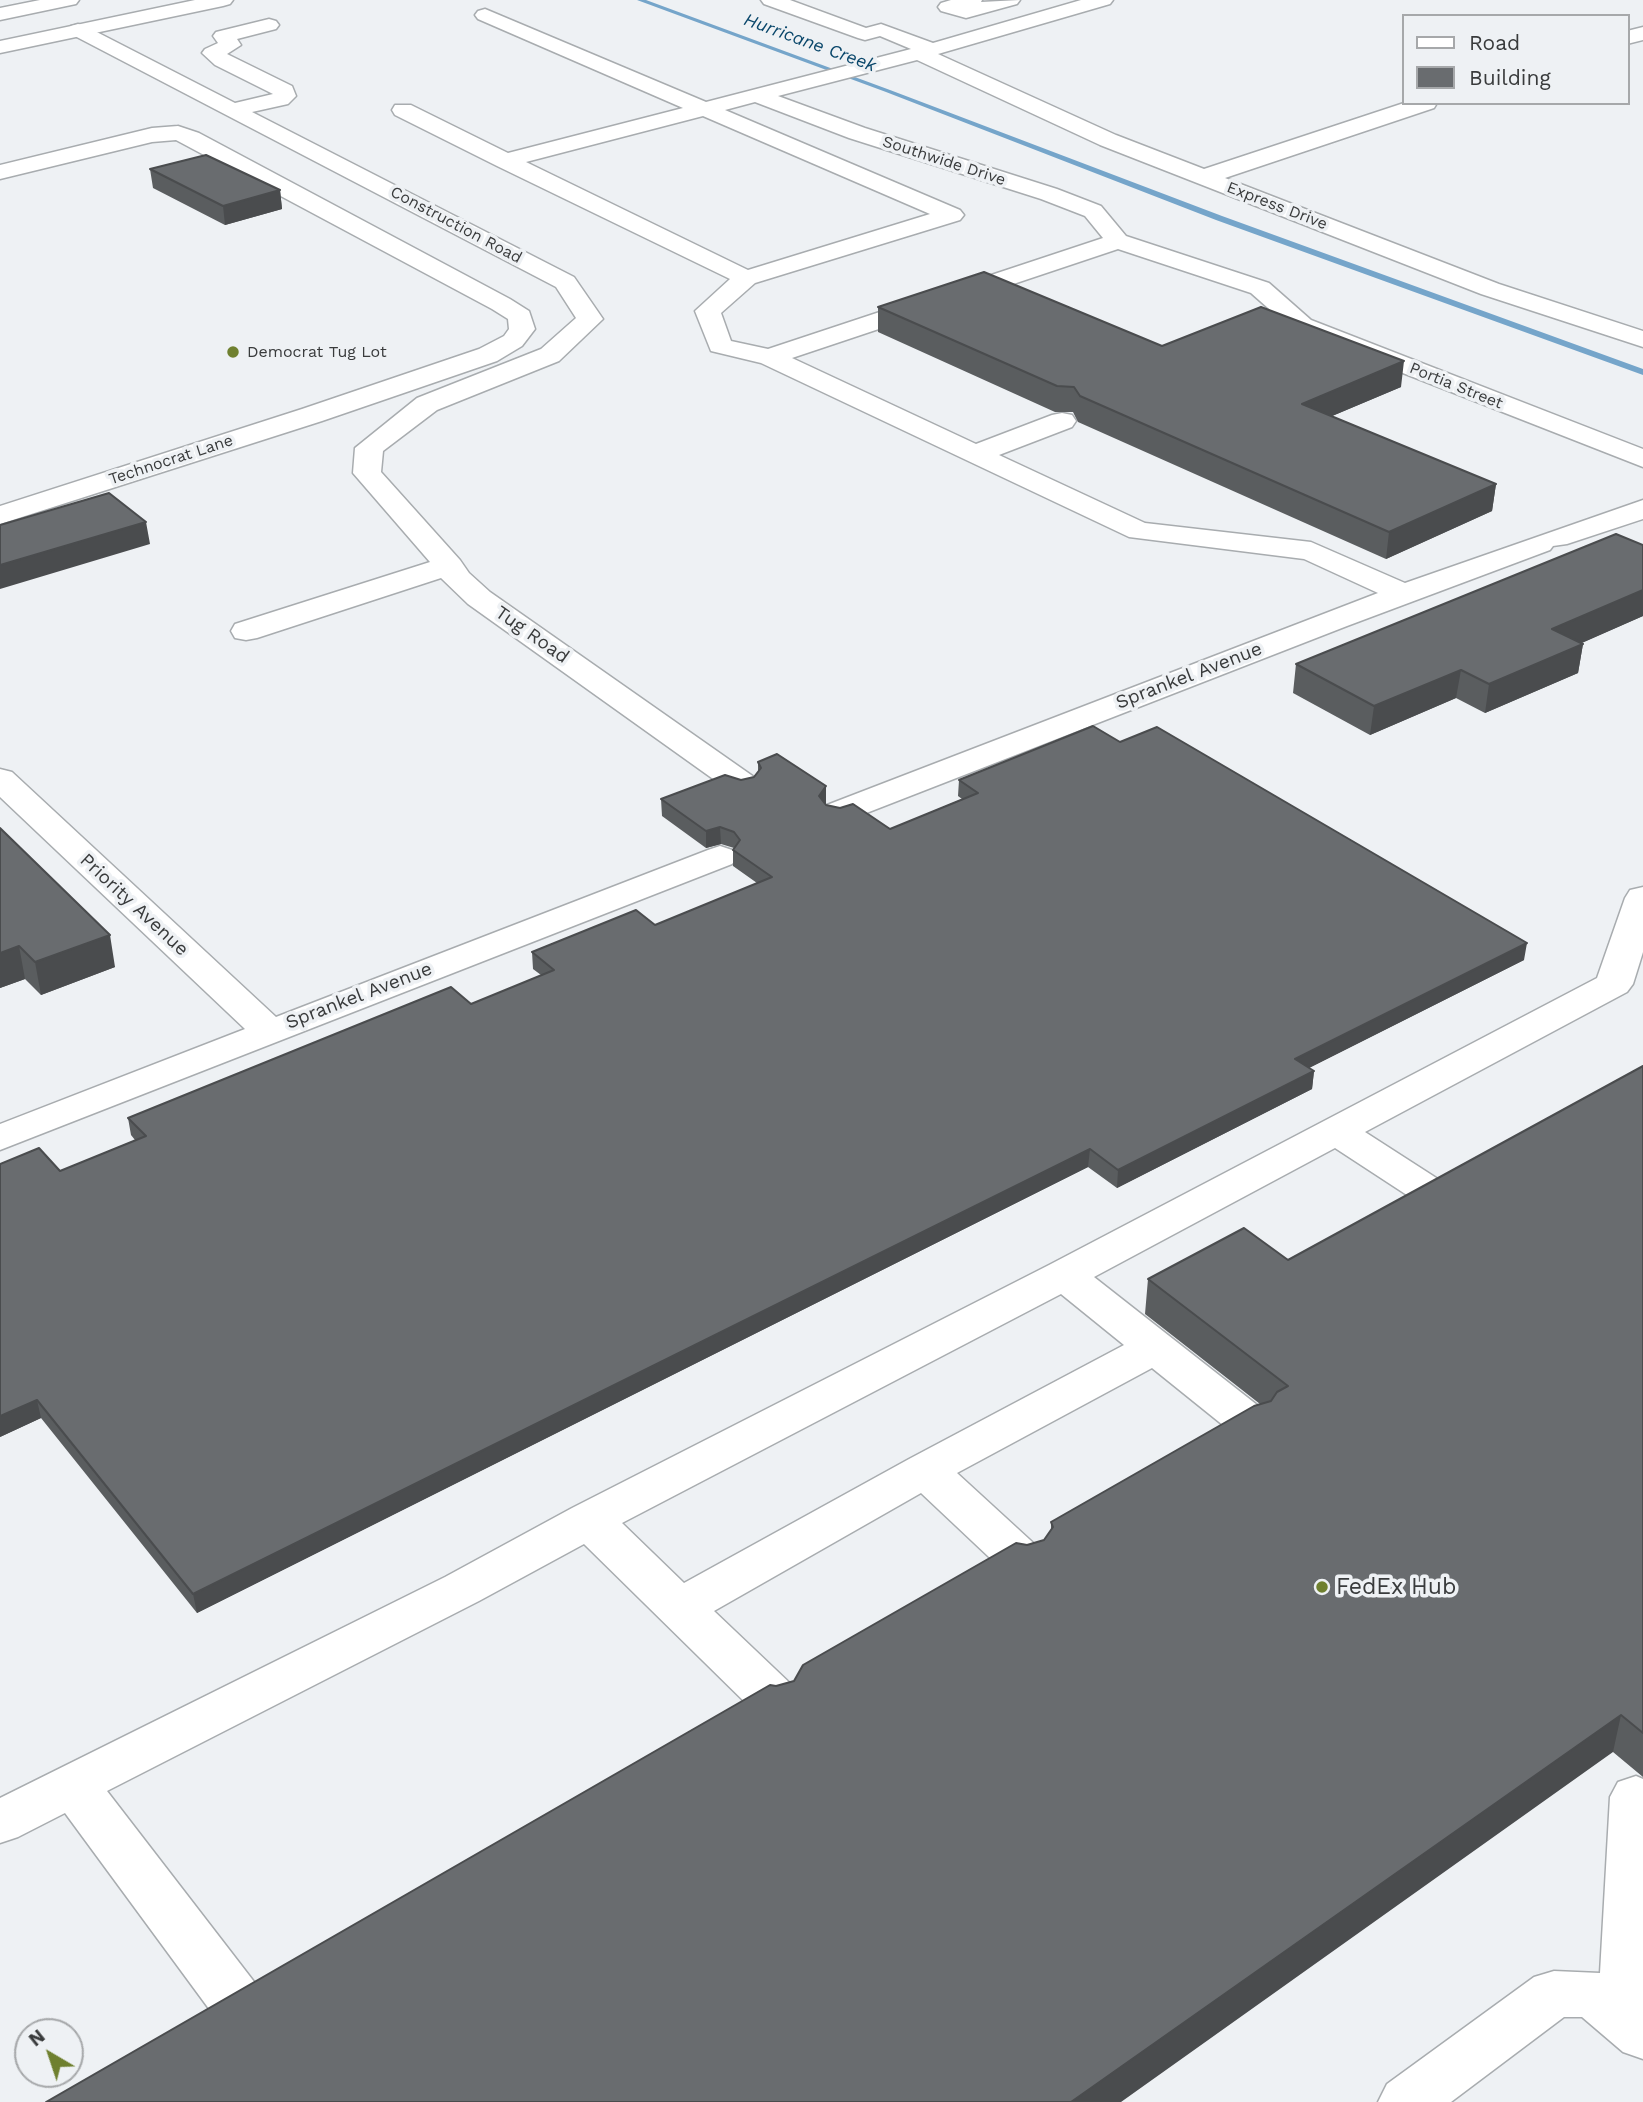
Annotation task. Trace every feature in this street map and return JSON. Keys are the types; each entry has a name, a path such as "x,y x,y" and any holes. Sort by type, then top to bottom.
{"street":[{"path":"0,14 69,0"},
{"path":"0,47 223,0"},
{"path":"771,0 865,34 964,5 966,12 1010,0"},
{"path":"505,161 810,82 1103,0"},
{"path":"485,15 952,215 746,278 708,311 720,346 769,358 1139,531 1311,551 1404,594"},
{"path":"235,110 280,99 285,96 285,91 222,61 212,53 231,45 223,36 269,25"},
{"name":"Construction Road","path":"78,30 565,282 590,319 551,355 427,404 369,448"},
{"name":"Express Drive","path":"881,30 1108,140 1490,289 1643,339"},
{"name":"Southwide Drive","path":"758,96 858,133 1049,194 1093,211 1118,241"},
{"path":"1204,177 1420,105"},
{"path":"403,110 746,278"},
{"name":"Technocrat Lane","path":"0,172 152,135 178,133 520,316 522,329 513,341 488,355 0,515"},
{"path":"769,358 1118,241"},
{"name":"Portia Street","path":"1118,241 1260,288 1302,325 1643,459"},
{"path":"975,454 1062,421"},
{"name":"Tug Road","path":"369,448 367,473 449,566 457,579 479,598 742,785"},
{"name":"Sprankel Avenue","path":"839,812 1404,594 1548,541 1638,514"},
{"path":"246,631 449,566"},
{"name":"Priority Avenue","path":"0,779 269,1031"},
{"name":"Sprankel Avenue","path":"0,1138 269,1031 720,858"},
{"path":"0,1822 462,1589 589,1520 1064,1275 1614,985 1643,898"},
{"path":"1337,1132 1427,1190"},
{"path":"1064,1275 1250,1423"},
{"path":"678,1609 925,1470 1155,1347"},
{"path":"925,1470 1024,1562"},
{"path":"589,1520 776,1701"},
{"path":"73,1785 234,2000"},
{"path":"1634,2028 1636,1797"},
{"path":"1407,2102 1554,1994 1593,1994 1634,2028"}],"building":[{"path":"206,155 280,190 223,206 150,169"},
{"path":"984,272 1162,346 1261,307 1404,361 1302,404 1496,484 1389,532 1080,396 1074,387 1057,386 878,307"},
{"path":"109,493 146,522 0,565 0,525"},
{"path":"1616,534 1643,545 1643,590 1552,629 1583,644 1489,684 1461,670 1374,706 1296,664"},
{"path":"1093,726 1120,742 1157,727 1527,943 1295,1059 1314,1071 1118,1170 1090,1149 193,1594 37,1400 0,1416 0,1164 39,1148 60,1171 146,1136 128,1118 451,987 471,1004 554,970 532,952 636,910 655,925 772,877 733,850 740,840 734,832 720,827 706,831 661,799 725,775 741,780 754,777 761,768 758,762 777,754 826,786 819,796 826,805 840,808 853,804 890,829 978,793 959,780"},
{"path":"0,828 110,935 35,962 19,946 0,953"},
{"name":"FedEx Hub","path":"1643,1066 1643,1733 1621,1715 1071,2102 46,2102 70,2088 84,2088 84,2080 770,1685 794,1681 803,1665 1016,1543 1027,1545 1044,1540 1053,1527 1051,1522 1254,1406 1271,1401 1277,1392 1288,1386 1148,1279 1244,1228 1288,1260"}],"waterway":[{"name":"Hurricane Creek","path":"640,0 888,91 1219,218 1643,372"}],"place":[{"name":"Democrat Tug Lot","path":"233,352"},
{"name":"FedEx Hub","path":"1322,1587"}]}
